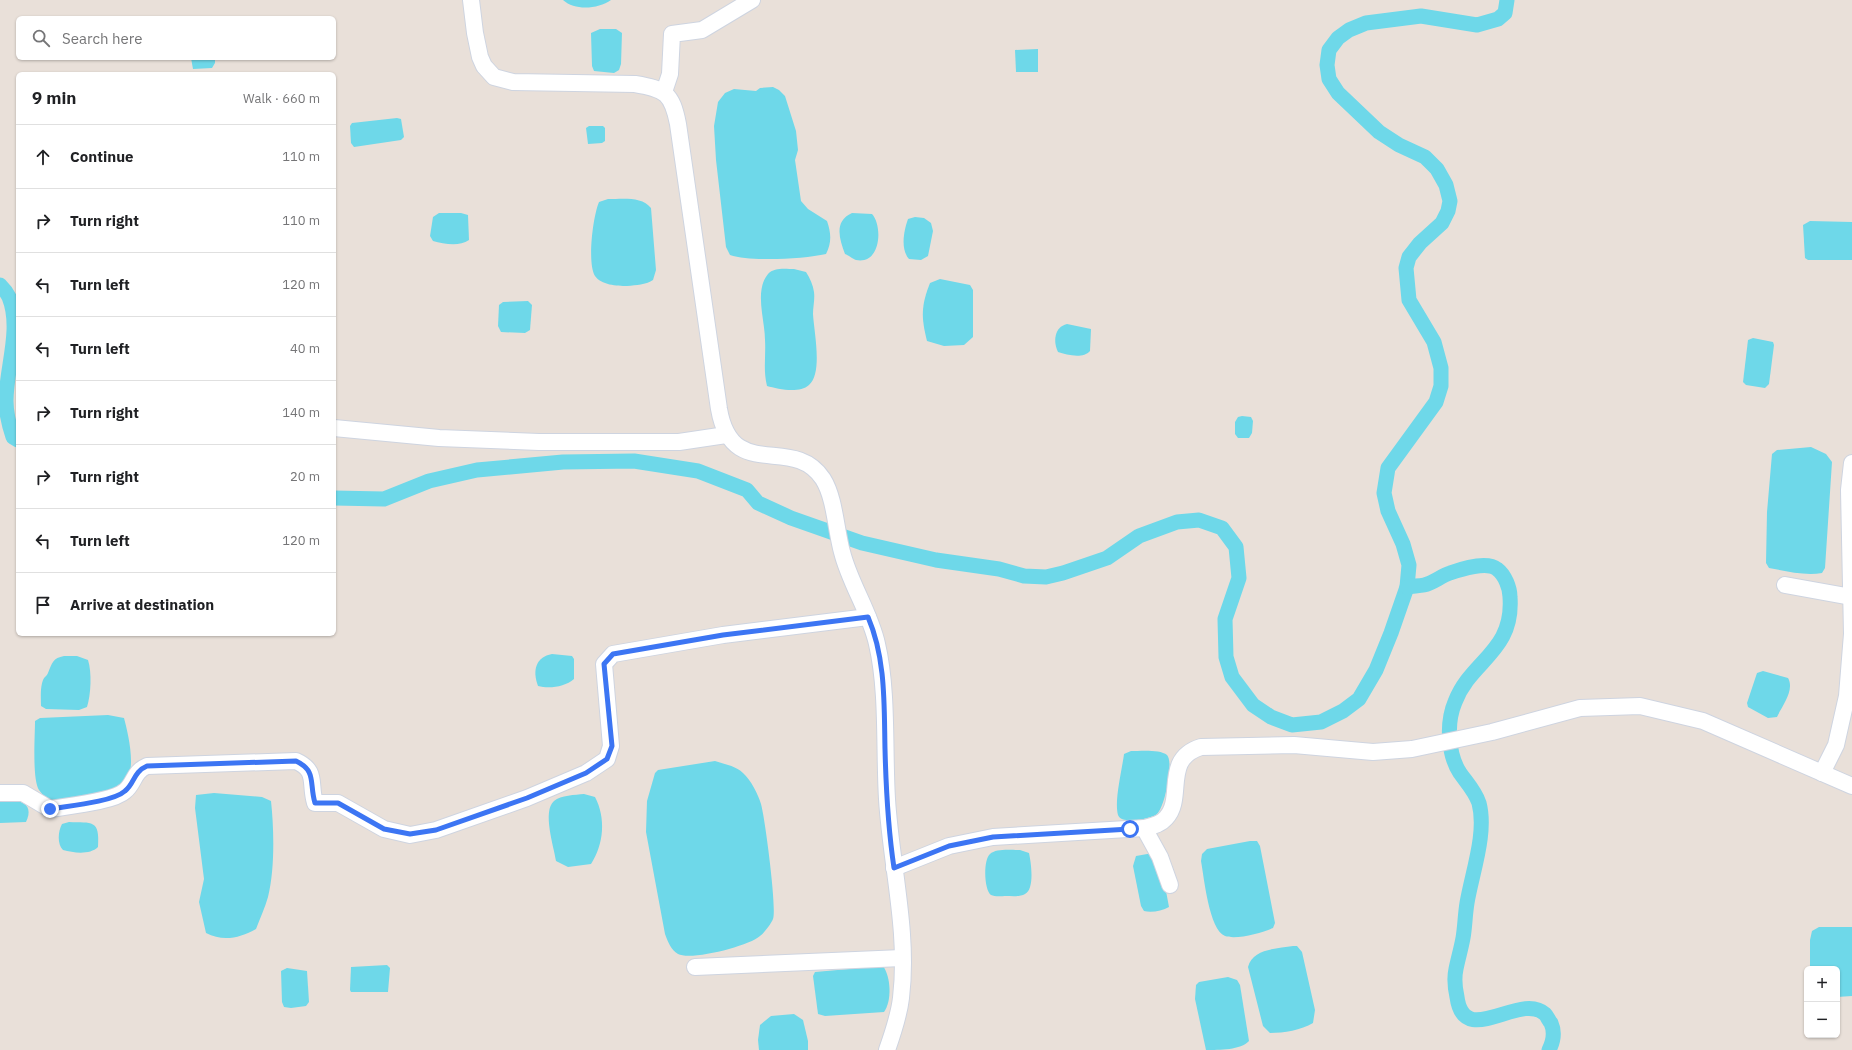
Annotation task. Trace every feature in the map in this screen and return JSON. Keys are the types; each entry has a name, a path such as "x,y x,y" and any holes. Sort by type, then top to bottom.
{"street":[{"path":"471,0 480,57 489,72 500,80 513,82 635,84 664,92 672,100 676,113 719,409 726,435 737,446 751,453 787,458 807,464 822,478 827,488 842,553 850,577 877,641 880,659 885,723 887,798 899,910 903,976 899,1010 887,1050"},
{"path":"664,92 670,74 672,34 702,30 752,0"},
{"path":"336,428 439,438 539,442 679,442 726,435"},
{"path":"1822,773 1836,745 1847,696 1852,634 1849,490 1852,463"},
{"path":"1785,585 1851,597"},
{"path":"0,793 23,793 50,809 114,798 126,791 139,769 147,766 296,761 307,766 311,775 315,803 338,803 384,829 410,834 436,830 527,798 586,773 607,759 612,746 604,664 613,654 723,635 868,617"},
{"path":"894,868 949,846 993,837 1144,828 1156,825 1167,818 1172,807 1177,773 1183,758 1190,750 1201,747 1294,745 1373,752 1412,749 1492,732 1580,708 1640,706 1703,722 1852,786"},
{"path":"1144,828 1160,857 1170,885"},
{"path":"695,967 902,958"}],"water":[{"path":"563,0 611,0 600,5 587,8 568,4"},
{"path":"600,29 616,29 622,33 621,64 619,70 614,73 594,71 592,66 591,33"},
{"path":"1038,49 1038,72 1016,72 1015,50"},
{"path":"191,60 215,60 212,68 193,69"},
{"path":"773,87 785,96 796,131 798,150 795,160 801,201 808,209 827,221 830,238 826,254 804,257 764,259 730,255 726,247 716,160 714,126 718,102 725,93 734,89 756,91 760,88"},
{"path":"397,118 401,119 404,137 401,140 354,147 351,143 350,126 352,123"},
{"path":"589,126 603,126 605,128 605,141 602,143 588,144 586,128"},
{"path":"608,199 637,200 647,204 651,208 656,270 653,280 650,282 638,285 619,286 605,283 595,276 591,261 591,251 595,218 599,202"},
{"path":"439,213 461,213 468,215 469,240 461,244 447,244 433,241 430,236 433,217"},
{"path":"852,213 872,214 878,227 878,243 875,251 871,257 864,260 856,260 845,254 841,242 840,225 846,216"},
{"path":"915,217 924,218 931,223 933,231 928,256 921,260 909,259 904,250 904,234 908,219"},
{"path":"1810,221 1852,222 1852,260 1808,260 1805,258 1803,225"},
{"path":"794,269 806,272 814,289 813,314 817,362 816,371 809,385 805,388 788,390 767,386 765,369 765,332 761,297 764,281 768,274 773,270"},
{"path":"940,279 970,285 973,290 973,337 964,345 944,346 927,341 923,318 925,298 930,283"},
{"path":"528,301 532,305 530,330 525,333 501,332 498,326 499,305 503,302"},
{"path":"1067,324 1091,329 1090,351 1079,356 1058,352 1055,344 1056,335 1059,328"},
{"path":"1753,338 1773,342 1774,345 1769,384 1765,388 1746,385 1743,382 1748,340"},
{"path":"1238,417 1251,417 1253,421 1252,433 1249,438 1238,438 1235,434 1235,422"},
{"path":"1811,447 1826,454 1832,462 1825,568 1822,573 1809,574 1769,568 1766,563 1767,512 1772,454 1777,450"},
{"path":"552,654 572,656 574,659 574,679 557,687 538,686 535,675 537,665 542,658"},
{"path":"64,656 77,656 88,660 90,677 89,696 87,707 79,710 46,709 41,706 41,689 43,679 48,674 53,662 57,658"},
{"path":"1763,671 1788,678 1790,683 1789,693 1777,717 1768,718 1748,707 1747,703 1757,673"},
{"path":"108,715 124,718 126,725 131,761 129,777 125,783 111,794 107,795 62,800 47,799 39,790 35,777 35,721 40,718"},
{"path":"1131,751 1164,753 1169,759 1170,766 1166,794 1157,814 1143,819 1125,820 1120,818 1118,815 1117,802 1124,754"},
{"path":"715,761 733,767 743,773 751,783 760,800 770,863 774,912 773,919 762,935 754,940 733,948 695,956 685,956 678,954 673,950 665,934 646,832 647,801 655,773 658,770"},
{"path":"214,793 262,797 271,801 273,849 272,874 268,897 256,929 244,935 231,938 212,936 206,933 199,902 204,879 195,808 196,795"},
{"path":"584,794 595,797 599,805 602,822 601,840 599,848 591,864 568,867 556,861 550,830 549,813 551,806 557,799"},
{"path":"0,799 17,801 26,805 28,815 26,822 0,823"},
{"path":"69,822 84,822 93,824 98,831 98,847 95,850 86,852 72,852 63,850 59,841 60,830 62,824"},
{"path":"1257,841 1260,846 1275,923 1273,928 1256,934 1242,937 1225,936 1219,932 1211,914 1201,861 1202,854 1207,849"},
{"path":"1020,850 1029,853 1031,862 1032,875 1028,891 1023,895 1018,896 991,895 987,887 985,875 988,857 996,851"},
{"path":"1153,853 1161,864 1169,907 1163,910 1147,912 1144,911 1141,906 1133,866 1136,856"},
{"path":"1819,927 1852,927 1852,996 1840,997 1840,966 1810,966 1810,940 1812,931"},
{"path":"1297,946 1302,952 1315,1010 1313,1023 1292,1031 1270,1033 1263,1026 1248,967 1255,956 1266,950"},
{"path":"387,965 390,968 388,992 351,992 351,967"},
{"path":"883,966 888,976 890,989 887,1007 884,1012 825,1016 818,1014 813,976 815,972"},
{"path":"287,968 307,971 309,1002 306,1006 291,1008 284,1007 282,1002 281,971"},
{"path":"1228,977 1237,980 1240,985 1249,1041 1235,1048 1206,1050 1195,999 1196,985 1199,982"},
{"path":"794,1014 803,1020 808,1041 808,1050 759,1050 758,1040 760,1025 771,1016"}],"waterway":[{"path":"336,498 384,499 429,481 477,470 563,462 634,461 698,471 747,490 758,503 791,518 862,543 936,560 999,569 1024,576 1046,577 1063,573 1107,558 1139,536 1177,522 1199,520 1222,528 1236,547 1239,578 1225,619 1226,657 1232,677 1253,705 1271,717 1292,725 1321,722 1343,711 1359,699 1376,670 1407,587 1409,565 1403,544 1388,511 1384,493 1388,468 1436,402 1441,386 1441,368 1434,342 1409,300 1406,268 1409,257 1420,243 1442,223 1448,211 1450,201 1446,185 1437,169 1425,157 1399,145 1379,132 1338,93 1329,79 1327,65 1329,50 1338,38 1349,30 1366,23 1421,16 1477,25 1498,19 1505,13 1507,0"},
{"path":"0,285 9,297 13,309 14,335 6,406 13,437 16,439"},
{"path":"1407,587 1424,585 1455,571 1481,566 1493,567 1497,569 1505,578 1508,586 1510,593 1509,616 1505,631 1499,643 1462,688 1455,702 1450,719 1449,729 1453,757 1456,766 1473,791 1479,803 1481,815 1480,840 1467,903 1463,938 1455,972 1455,987 1462,1012 1470,1019 1481,1020 1522,1009 1534,1009 1545,1014 1551,1023 1553,1030 1549,1050"}],"route":[{"path":"50,809 114,798 126,791 139,769 147,766 296,761 307,766 311,775 312,794 315,803 338,803 384,829 410,834 436,830 527,798 586,773 607,759 612,746 604,664 613,654 640,648 723,635 868,617 877,641 882,674 887,798 894,868 949,846 993,837 1130,829"}]}
